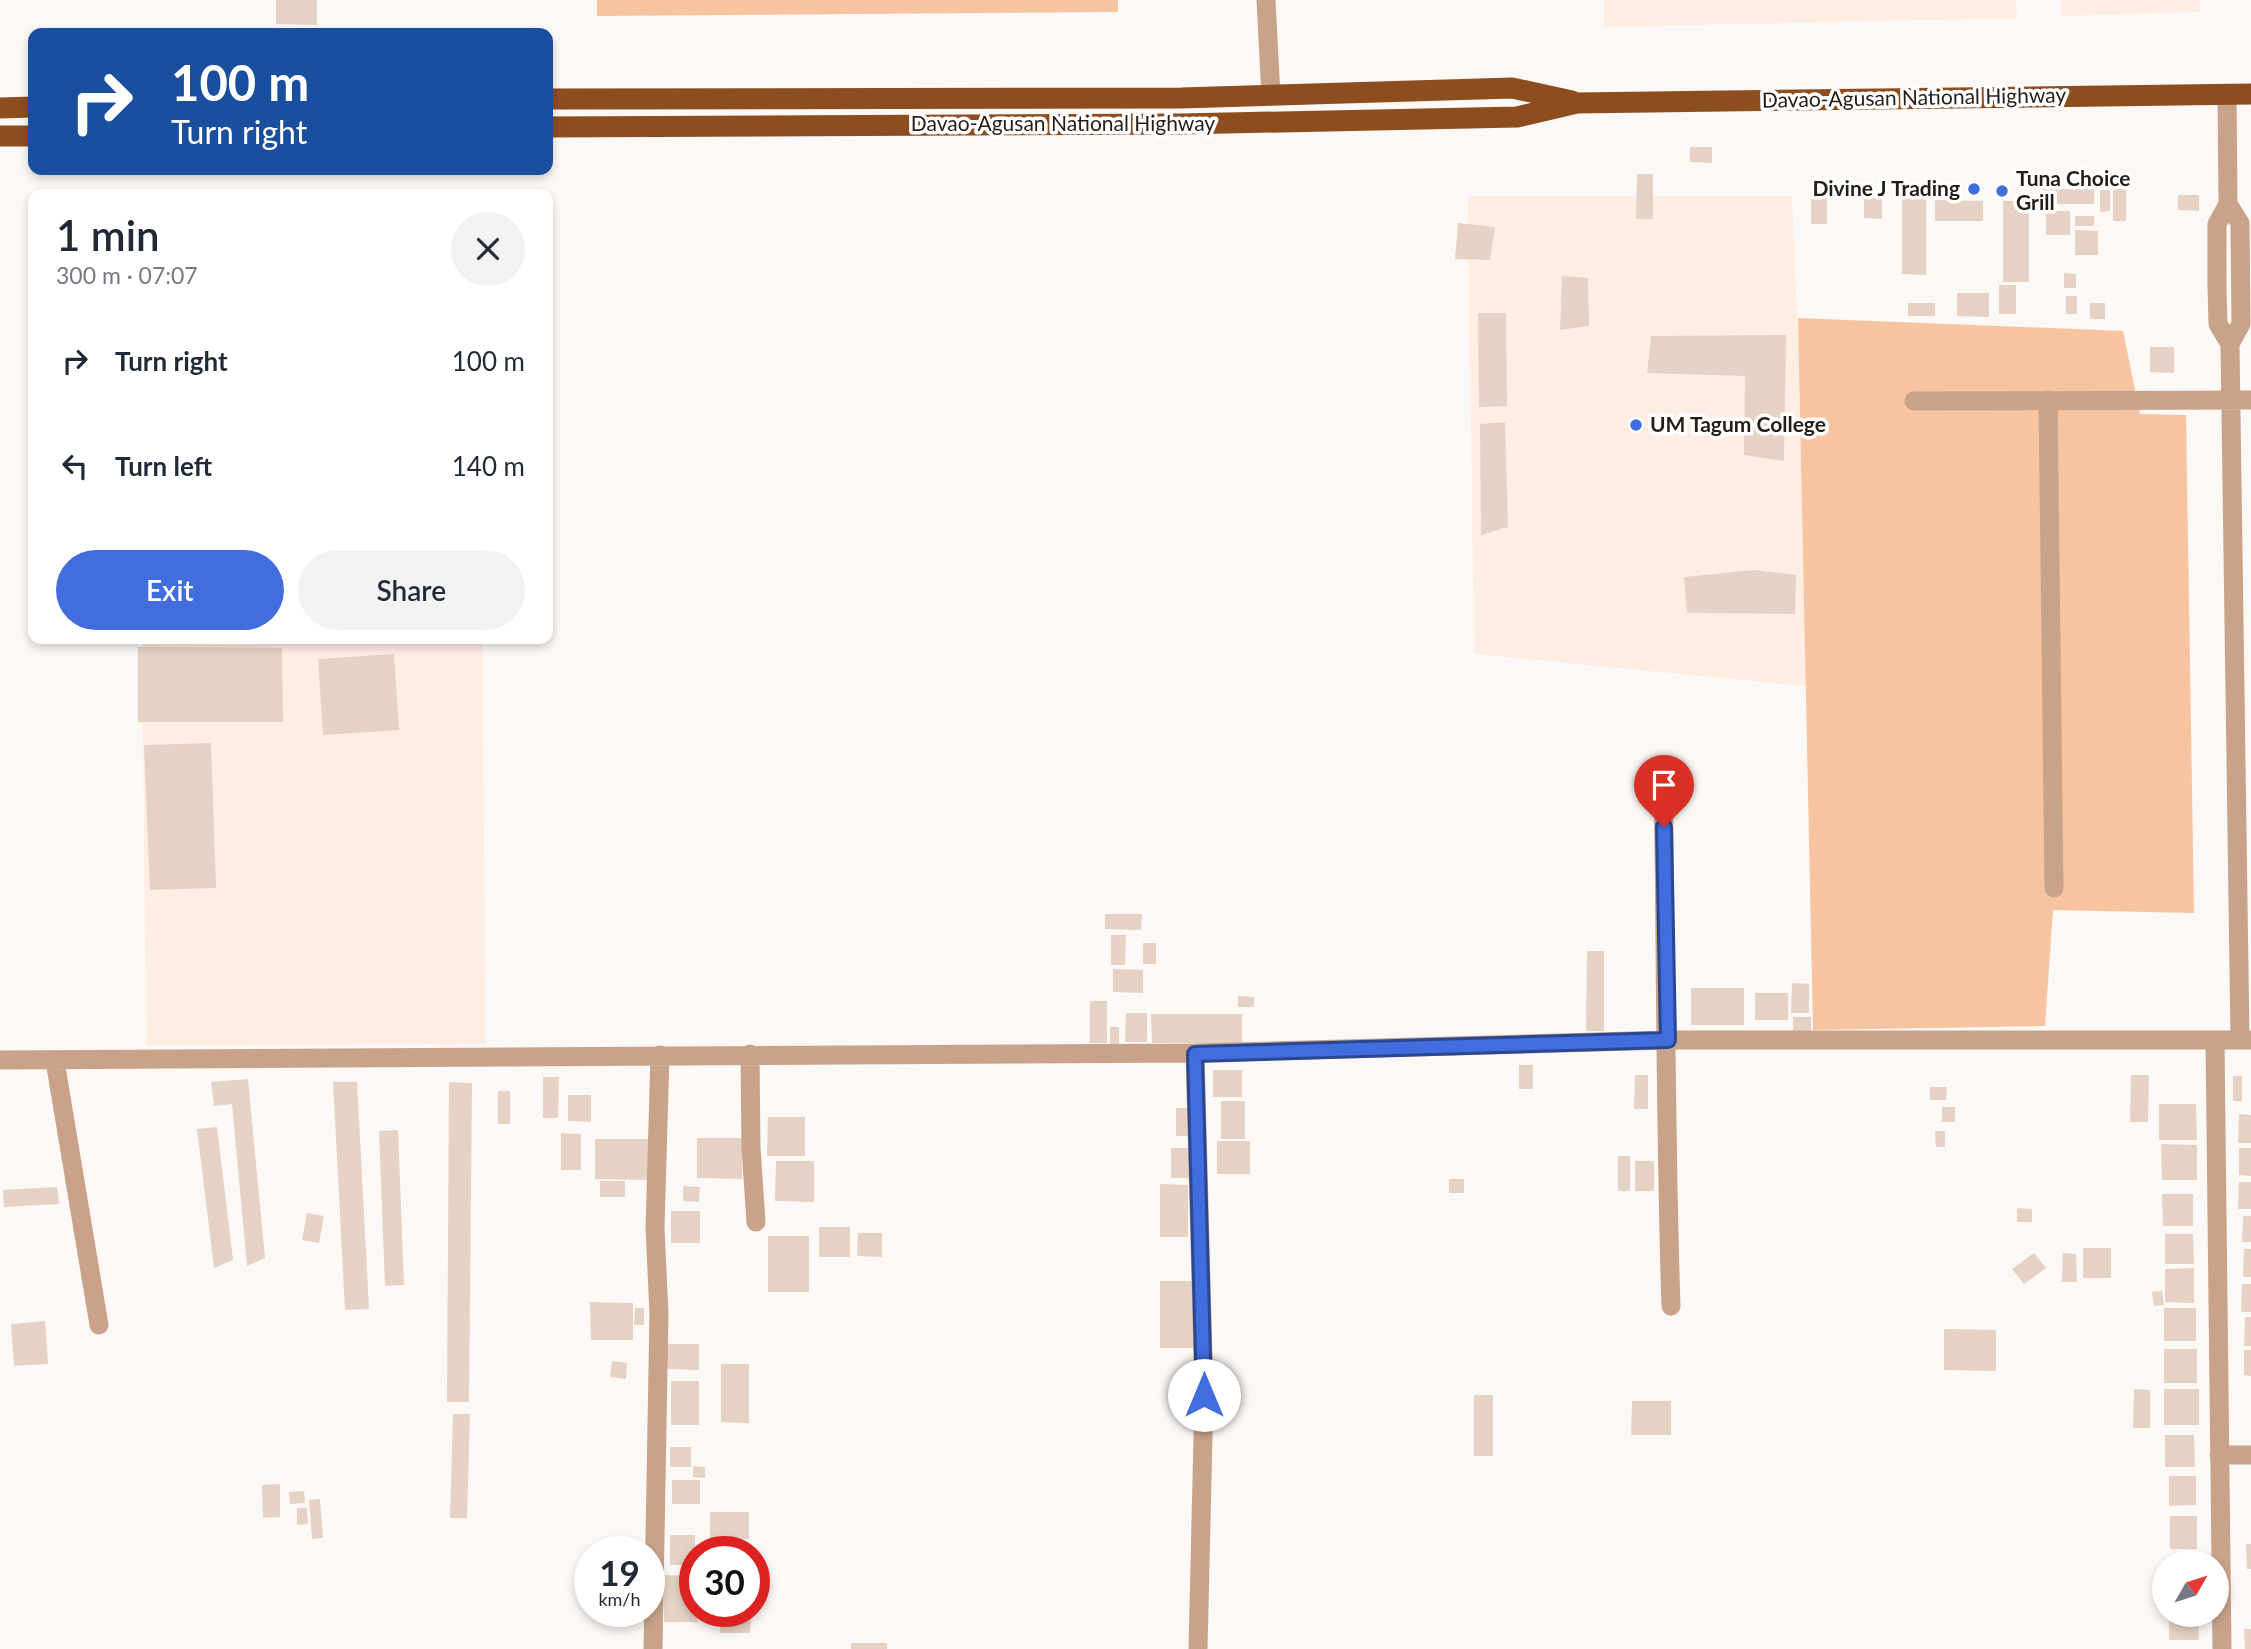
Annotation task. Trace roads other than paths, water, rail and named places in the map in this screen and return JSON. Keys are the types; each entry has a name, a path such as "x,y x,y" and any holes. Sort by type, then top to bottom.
{"highway":[{"name":"Davao-Agusan National Highway","path":"553,99 1181,98 1512,88 1577,103"},
{"name":"Davao-Agusan National Highway","path":"553,127 1181,124 1517,117 1577,103 2251,93"},
{"path":"1181,98 1181,124"},
{"path":"0,108 28,107"},
{"path":"0,136 28,136"}],"street":[{"path":"1266,0 1271,96"},
{"path":"2227,94 2228,204 2217,224 2217,287 2218,324 2230,344"},
{"path":"0,1060 750,1054 1195,1054 1668,1040 2246,1040 2230,400 2230,344 2241,324 2240,223 2228,204"},
{"path":"2217,287 2241,287"},
{"path":"2048,400 2053,888"},
{"path":"1914,401 2251,400"},
{"path":"1663,773 1668,1040 1666,1156 1671,1306"},
{"path":"2215,1040 2222,1649"},
{"path":"750,1054 751,1147 757,1222"},
{"path":"1195,1054 1204,1382 1198,1649"},
{"path":"653,1649 659,1314 655,1228 660,1055"},
{"path":"55,1061 99,1325"},
{"path":"2220,1455 2251,1455"}],"place":[{"name":"Divine J Trading","path":"1974,189"},
{"name":"Tuna Choice Grill","path":"2002,191"},
{"name":"UM Tagum College","path":"1636,425"}]}
